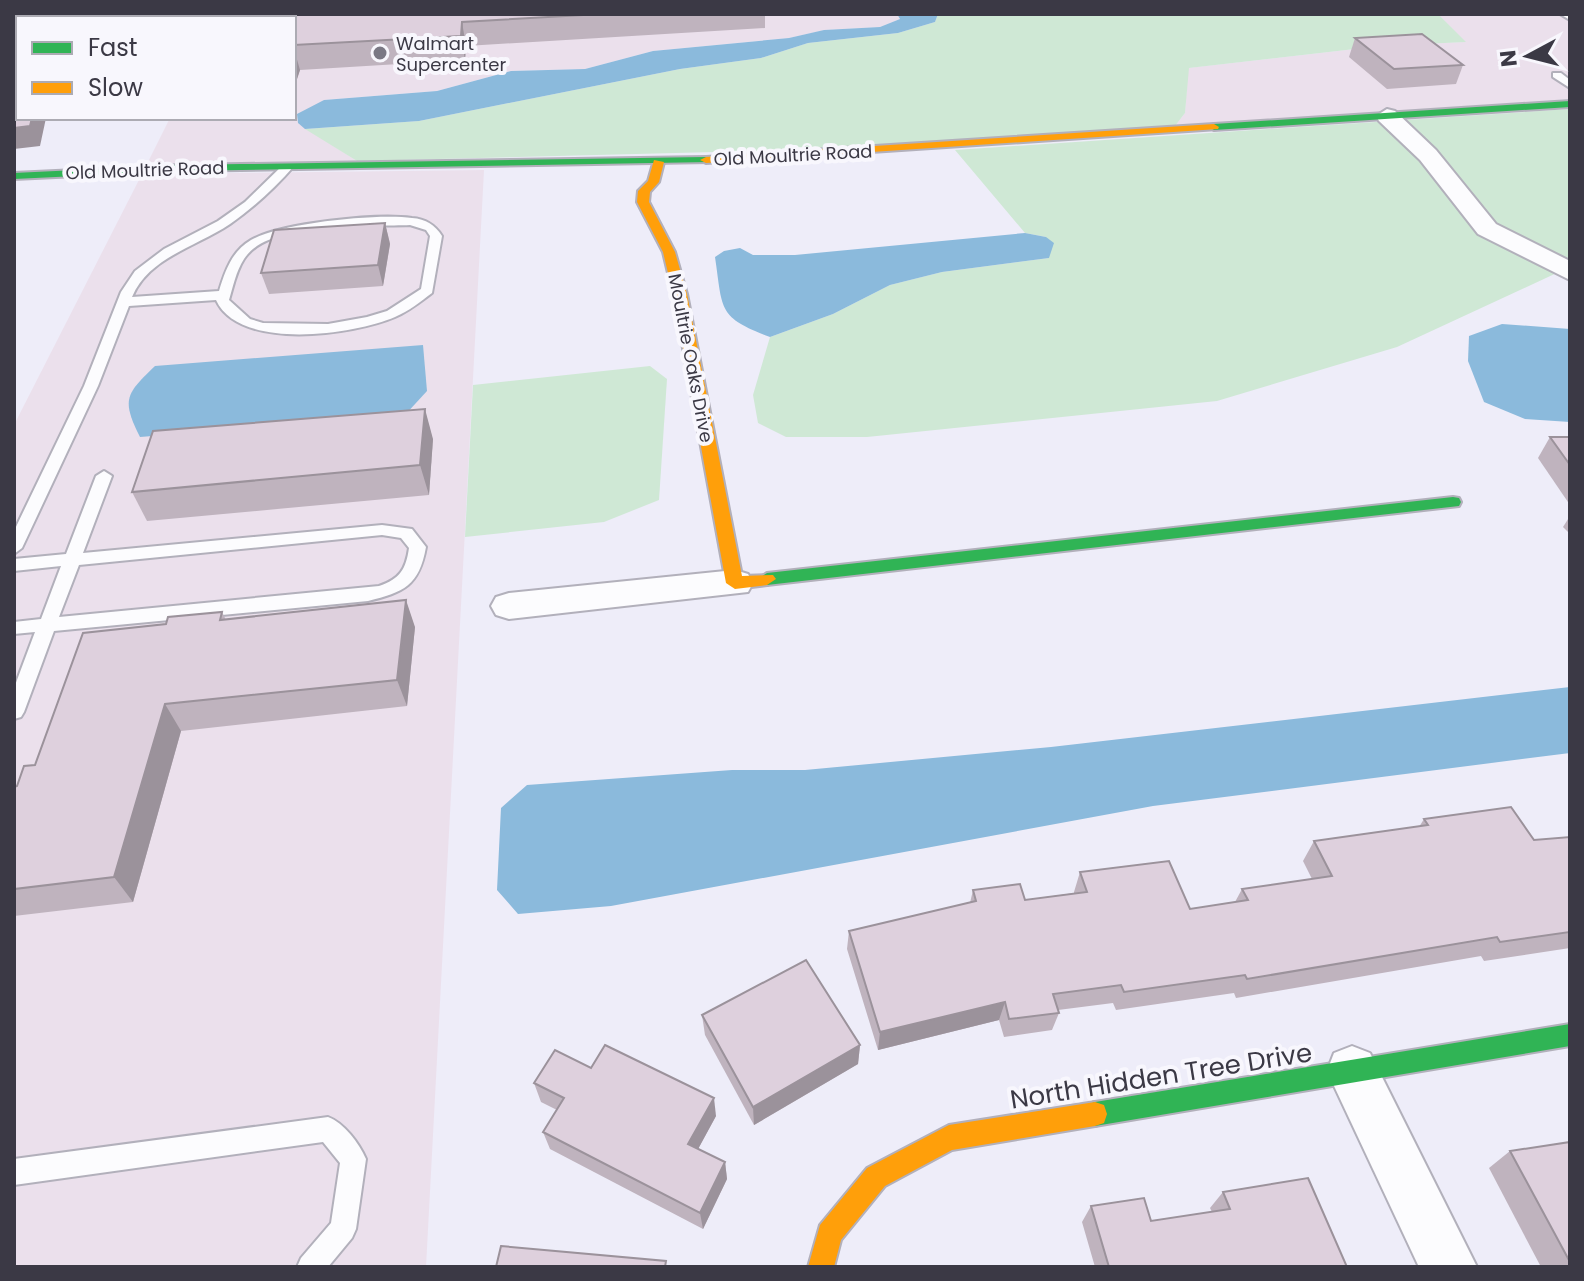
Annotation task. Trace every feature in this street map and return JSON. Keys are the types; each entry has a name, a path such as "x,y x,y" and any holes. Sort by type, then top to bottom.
{"main road":[{"name":"Old Moultrie Road","path":"14,176 288,166 658,162 1570,104"},
{"name":"Moultrie Oaks Drive","path":"658,162 653,182 644,191 643,202 669,252 678,283 705,436 725,517 735,583"},
{"path":"735,583 1453,502"},
{"name":"North Hidden Tree Drive","path":"821,1267 829,1234 876,1177 949,1138 1570,1035"}],"street":[{"path":"1416,114 1448,144"},
{"path":"1387,116 1428,155 1439,173 1465,198 1487,229 1570,272"},
{"path":"1464,163 1470,172 1465,198"},
{"path":"509,606 735,583"},
{"path":"1352,1071 1449,1267"}],"lane":[{"path":"1570,74 1557,75 1570,85"},
{"path":"14,548 91,386 124,302 152,262 222,224 249,205 288,166"},
{"path":"411,221 430,227 436,236 427,290 404,309 369,323 262,327 231,312 222,301 224,295 240,255 257,240 279,233 305,228 411,221"},
{"path":"124,302 224,295"},
{"path":"14,712 104,476"},
{"path":"14,565 382,530 406,533 418,547 415,567 400,587 368,595 14,628"},
{"path":"14,1172 328,1129 353,1159 343,1229 310,1267"}],"shaded area":[{"path":"897,14 900,19 880,27 825,30 789,38 653,51 585,69 511,71 437,91 324,100 299,124 357,161 147,164 169,120 296,120 296,16 221,16"},
{"path":"1438,14 1570,14 1570,99 1175,126 1185,113 1188,68 1381,46 1465,42"},
{"path":"484,170 426,1267 14,1267 14,425 142,174"}],"green space":[{"path":"938,14 1438,14 1466,42 1381,46 1189,68 1185,113 1175,126 795,150 357,161 305,129 419,121 680,69 761,58 808,43 898,33 935,22"},
{"path":"1570,109 1570,271 1561,271 1397,347 1217,401 867,437 786,437 758,423 753,395 770,337 833,314 890,285 942,272 1049,258 1046,237 1025,233 955,150"},
{"path":"650,366 667,379 659,500 604,522 465,537 473,385"}],"water":[{"path":"897,14 938,14 935,22 898,33 808,43 761,58 680,69 419,121 305,129 298,123 297,114 324,100 437,91 511,71 585,69 653,51 789,38 824,30 880,27 900,19"},
{"path":"1025,233 1046,237 1054,243 1049,258 942,272 890,285 833,314 770,337 731,317 722,300 715,257 724,251 740,248 753,255 795,255"},
{"path":"1502,324 1570,329 1570,422 1525,419 1484,402 1468,361 1469,336"},
{"path":"423,345 427,391 404,416 140,437 130,414 132,391 155,366"},
{"path":"1570,687 1570,753 1153,806 611,906 518,914 497,890 501,808 527,785 732,770 805,770 1051,747"}],"building":[{"path":"601,14 462,22 461,36 296,45 296,16 275,16"},
{"path":"1422,34 1463,65 1394,69 1355,38"},
{"path":"14,61 16,120 32,120 30,126 14,128"},
{"path":"385,223 378,265 261,273 274,230"},
{"path":"425,409 420,465 132,492 153,431"},
{"path":"1550,437 1570,437 1570,465"},
{"path":"406,600 397,680 165,704 114,877 14,889 14,787 24,766 35,765 83,633 166,624 168,617 222,612 220,620"},
{"path":"1511,807 1534,840 1570,837 1570,932 1500,942 1497,937 1247,979 1245,975 1124,992 1121,985 1053,994 1059,1013 1009,1019 1005,1002 880,1032 849,931 976,901 973,890 1020,884 1025,900 1087,892 1080,872 1169,861 1190,909 1248,900 1242,889 1332,876 1314,841 1428,825 1424,819"},
{"path":"806,960 860,1045 753,1107 702,1015"},
{"path":"605,1045 714,1098 688,1144 725,1162 700,1213 543,1132 564,1098 534,1083 555,1050 591,1068"},
{"path":"1570,1142 1570,1262 1510,1151"},
{"path":"1308,1178 1347,1267 1109,1267 1091,1206 1144,1198 1151,1221 1230,1209 1223,1192"},
{"path":"501,1246 666,1261 665,1267 496,1267"}],"traffic: fast":[{"path":"1214,127 1570,104"},
{"path":"14,176 181,168 706,160"},
{"path":"767,579 1453,502"},
{"path":"1095,1114 1570,1035"}],"traffic: slow":[{"path":"706,160 1214,127"},
{"path":"658,162 653,182 644,191 643,202 669,252 680,294 735,583 767,579"},
{"path":"821,1267 829,1234 876,1177 949,1138 1095,1114"}],"place":[{"name":"Walmart Supercenter","path":"380,53"}]}
